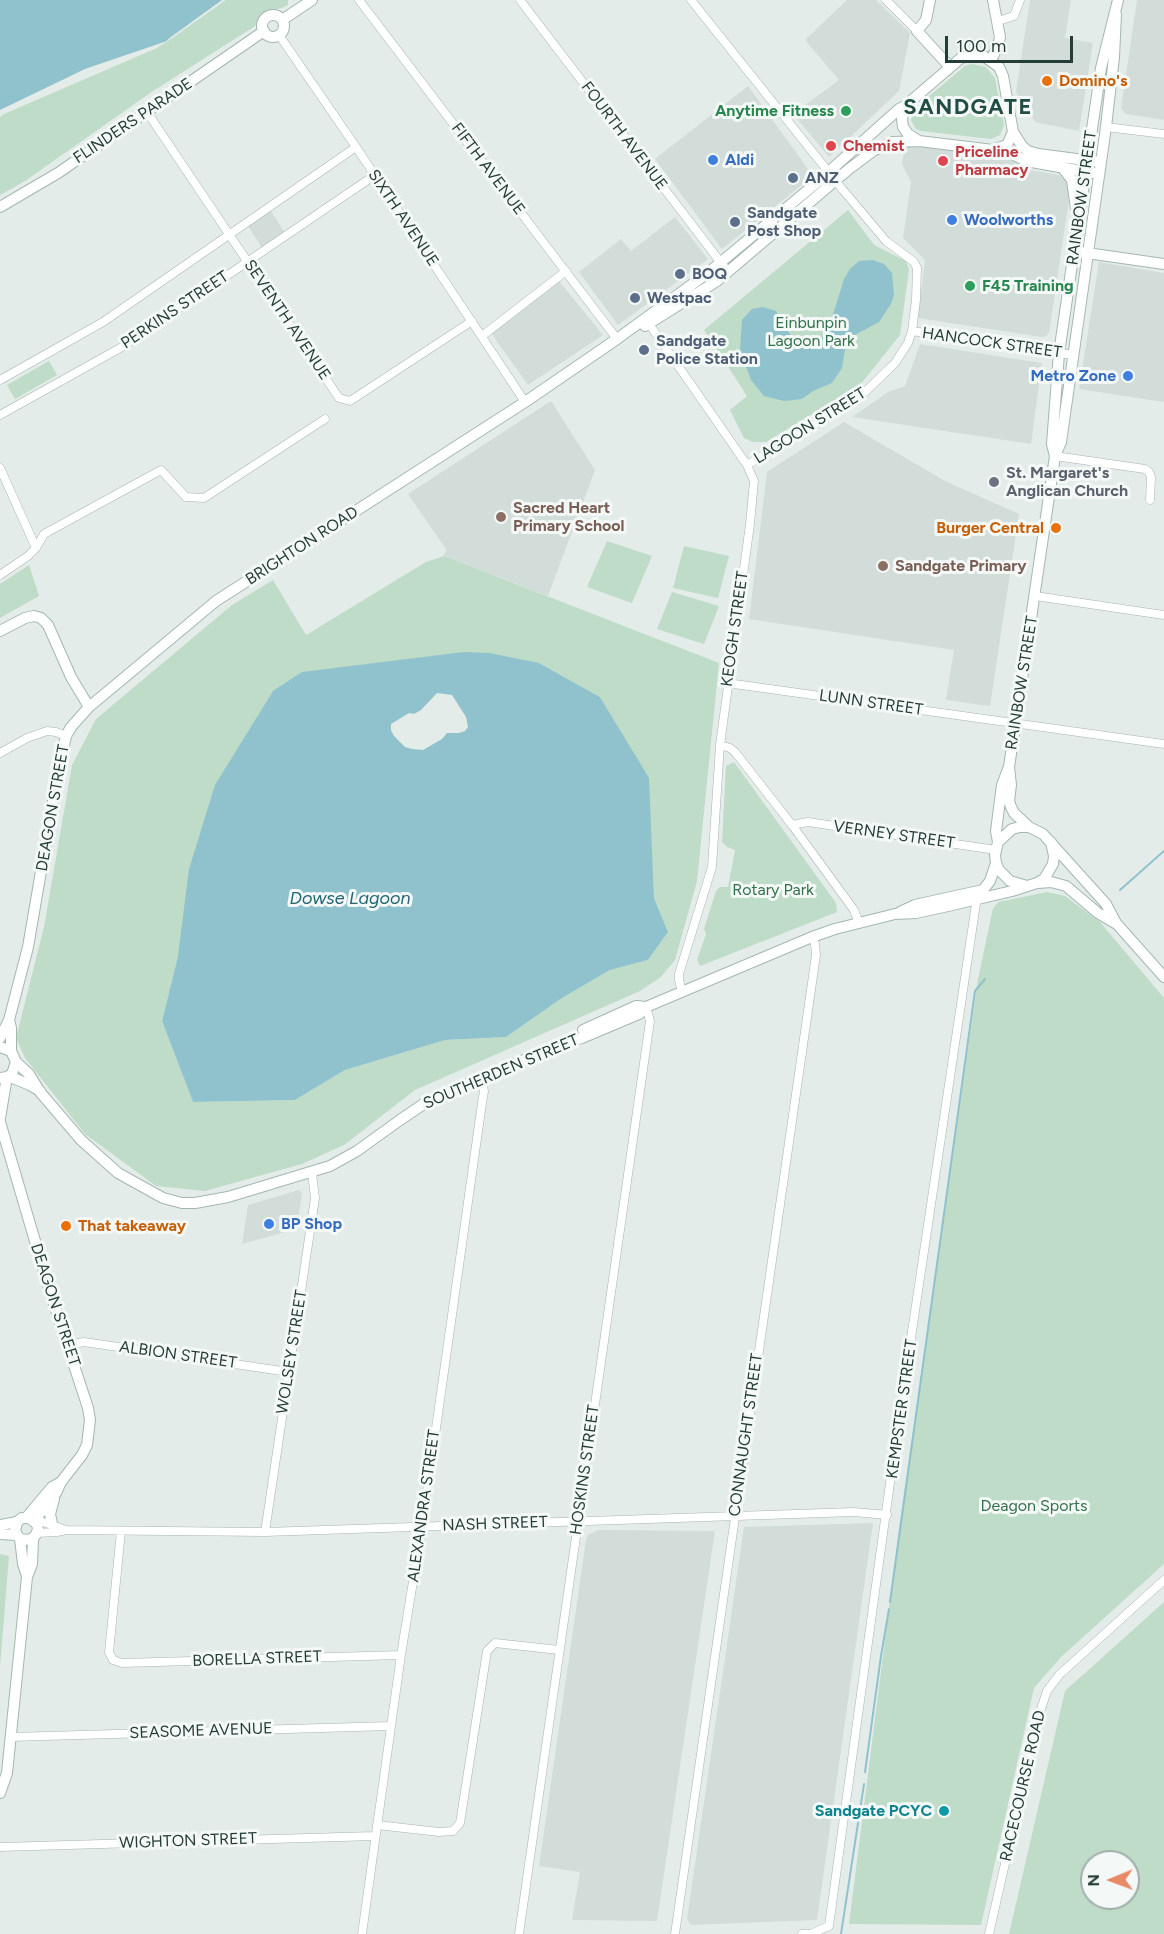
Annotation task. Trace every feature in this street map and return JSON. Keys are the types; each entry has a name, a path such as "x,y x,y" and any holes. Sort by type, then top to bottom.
{"main road":[{"path":"282,20 312,0"},
{"path":"930,0 926,20 917,31 950,67"},
{"path":"993,0 998,21 999,43 991,60 1003,76 1013,132 1028,151 1100,168"},
{"name":"RAINBOW STREET","path":"997,846 996,831 1002,785 1009,767 1106,127 1118,0"},
{"name":"RAINBOW STREET","path":"1055,456 1052,444 1059,353 1103,61 1116,14"},
{"path":"277,15 282,20 284,30 279,35 269,36 264,31 263,24 266,18 277,15"},
{"name":"FLINDERS PARADE","path":"0,207 58,173 264,31"},
{"name":"BRIGHTON ROAD","path":"647,321 721,263 961,58 971,55 991,60"},
{"path":"905,105 903,127 908,134 919,141 988,150 1007,145 1013,132"},
{"name":"BRIGHTON ROAD","path":"66,736 89,707 216,601 525,402 617,339 699,293 728,272 862,158 886,144 919,141"},
{"path":"1001,148 1026,161 1062,167 1086,166"},
{"path":"1062,167 1072,180 1079,221"},
{"path":"1074,251 1164,264"},
{"path":"0,631 25,618 34,616 41,618 48,625 71,677 89,707"},
{"name":"DEAGON STREET","path":"0,1038 9,1020 28,947 66,736"},
{"name":"RAINBOW STREET","path":"1009,767 1011,785 1009,801 1014,813 1029,827"},
{"path":"977,896 987,886 996,863 997,846 1012,829 1020,826 1037,829 1106,904 1116,923 1164,977"},
{"path":"1032,885 1044,879 1053,864 1051,842"},
{"path":"996,863 999,870 1010,881 1032,885 1051,882 1066,886 1098,913 1116,923"},
{"name":"SOUTHERDEN STREET","path":"11,1051 16,1062 81,1140 118,1173 163,1198 182,1203 206,1201 312,1173 345,1159 428,1101 568,1041 582,1038 639,1014 646,1007 812,937 895,914 915,905 1032,885"},
{"name":"DEAGON STREET","path":"9,1020 11,1051"},
{"path":"0,1047 11,1051"},
{"path":"0,1118 5,1077 14,1070 16,1062"},
{"name":"SOUTHERDEN STREET","path":"5,1077 30,1085 40,1092"},
{"name":"DEAGON STREET","path":"0,1122 88,1408 90,1426 87,1445 54,1496 30,1526"},
{"name":"DEAGON STREET","path":"30,1526 52,1487 61,1482"},
{"path":"52,1524 50,1518 54,1496"},
{"path":"0,1525 30,1526"},
{"path":"0,1534 26,1541 30,1526"},
{"path":"27,1577 15,1528 30,1526"},
{"path":"0,1793 7,1773 27,1577 32,1564 30,1526"}],"street":[{"name":"FIFTH AVENUE","path":"358,0 617,339"},
{"name":"FOURTH AVENUE","path":"519,0 728,272"},
{"path":"691,0 836,181"},
{"path":"886,0 917,31"},
{"path":"998,21 1014,16 1020,0"},
{"name":"SIXTH AVENUE","path":"279,35 525,402"},
{"name":"SEVENTH AVENUE","path":"147,112 339,398 350,401 472,321"},
{"path":"1106,127 1164,134"},
{"name":"PERKINS STREET","path":"0,380 103,322 356,147"},
{"name":"PERKINS STREET","path":"0,415 122,347 375,175"},
{"name":"LAGOON STREET","path":"747,465 798,436 865,392 903,353 912,331 917,281 917,268 914,262 886,241 836,181"},
{"path":"482,336 566,271"},
{"name":"KEOGH STREET","path":"647,321 752,474 754,489 720,745"},
{"name":"HANCOCK STREET","path":"912,331 1073,355"},
{"path":"0,575 20,563 36,548 44,534 161,470 186,497 204,498 325,419"},
{"path":"1055,456 1146,469 1151,477 1150,500"},
{"path":"0,468 36,548"},
{"path":"1035,596 1164,615"},
{"name":"LUNN STREET","path":"727,683 1164,744"},
{"path":"0,753 27,738 46,731 66,736"},
{"path":"682,992 679,975 712,867 720,745 735,752 792,825 854,910 859,924"},
{"name":"VERNEY STREET","path":"792,825 808,822 997,846"},
{"name":"KEMPSTER STREET","path":"802,1934 812,1934 829,1926 900,1413 977,896"},
{"name":"CONNAUGHT STREET","path":"675,1934 816,955 812,937"},
{"name":"HOSKINS STREET","path":"519,1934 650,1021 646,1007"},
{"name":"ALEXANDRA STREET","path":"362,1934 484,1091 481,1078"},
{"name":"WOLSEY STREET","path":"265,1532 315,1198 312,1173"},
{"name":"ALBION STREET","path":"68,1345 84,1341 289,1372"},
{"name":"NASH STREET","path":"30,1526 57,1533 66,1530 265,1532 854,1512 887,1515"},
{"name":"NASH STREET","path":"30,1526 43,1522 66,1530"},
{"name":"BORELLA STREET","path":"122,1531 109,1652 113,1660 122,1663 401,1655"},
{"name":"RACECOURSE ROAD","path":"988,1934 1038,1718 1047,1691 1059,1675 1164,1580"},
{"path":"377,1825 439,1832 453,1831 460,1823 487,1651 495,1643 559,1650"},
{"name":"SEASOME AVENUE","path":"11,1737 391,1726"},
{"name":"WIGHTON STREET","path":"0,1846 375,1836"}],"shaded area":[{"path":"847,0 876,0 910,33 899,91 829,157 793,114 839,80 805,40"},
{"path":"1030,0 1071,0 1065,38 1093,43 1079,131 1035,122 1016,92"},
{"path":"1137,0 1164,0 1164,120 1126,114 1121,108"},
{"path":"748,86 813,176 722,249 655,159"},
{"path":"905,143 1008,157 1029,170 1060,175 1071,186 1049,333 1046,336 918,318 925,260 903,238 911,182 902,164"},
{"path":"271,211 285,233 262,248 248,226"},
{"path":"675,217 708,259 618,325 579,272 621,239 631,251"},
{"path":"1099,262 1164,273 1164,402 1079,389"},
{"path":"559,281 603,335 528,385 491,333"},
{"path":"920,344 1042,363 1031,444 852,417 888,392 905,386"},
{"name":"Sacred Heart Primary School","path":"551,401 595,470 548,596 444,556 446,549 408,494"},
{"name":"Sandgate Primary","path":"844,422 945,481 1019,514 990,706 946,700 954,650 749,619 767,472"},
{"path":"299,1190 302,1193 298,1220 285,1232 242,1244 248,1205"},
{"path":"873,1523 817,1920 691,1925 687,1919 744,1527"},
{"path":"598,1530 715,1531 657,1921 572,1920 580,1872 539,1866 586,1540 588,1535"}],"green space":[{"path":"221,0 288,0 288,5 265,11 255,26 150,93 25,181 0,195 0,117 157,48"},
{"path":"972,64 986,67 995,78 1004,125 1000,135 991,139 916,129 911,120 915,108 965,66"},
{"name":"Einbunpin Lagoon Park","path":"848,210 874,245 906,261 909,270 900,335 860,385 766,442 753,442 744,438 730,410 747,396 704,330"},
{"path":"49,361 57,375 15,399 7,385"},
{"path":"607,541 652,556 632,603 587,587"},
{"path":"684,546 729,556 718,598 673,588"},
{"path":"444,556 719,663 697,881 675,960 661,977 640,991 415,1090 344,1145 302,1164 205,1191 156,1186 85,1134 25,1058 16,1038 44,927 72,765 96,719 232,605 273,580 306,635 426,562","holes":["539,663 600,697 648,778 654,898 668,932 648,960 610,970 562,998 506,1037 445,1040 345,1070 295,1100 193,1102 162,1021 178,956 256,719 273,691"]},
{"path":"29,565 39,596 0,618 0,584"},
{"path":"672,592 719,606 704,644 657,629"},
{"name":"Rotary Park","path":"734,762 836,903 837,912 700,966 697,960 706,934 704,929 716,891 720,887 728,887 735,850 722,842 726,766"},
{"name":"Deagon Sports","path":"1047,892 1065,896 1100,922 1164,998 1164,1564 1061,1657 1034,1688 981,1925 849,1924 900,1521 978,979 993,908 999,902"},
{"path":"0,1554 9,1556 0,1667"},
{"path":"1164,1602 1164,1934 1009,1934 1065,1691"}],"water":[{"path":"0,0 226,0 167,41 85,69 0,110"},
{"path":"873,260 884,264 892,273 894,295 891,304 879,322 853,336 845,349 842,368 832,383 813,391 802,399 784,401 764,396 751,380 740,349 742,320 752,309 763,307 776,311 791,336 804,343 817,341 827,334 844,279 850,269 859,261"},
{"name":"Dowse Lagoon","path":"464,652 489,653 539,663 600,697 649,778 654,898 668,932 648,960 610,970 562,998 506,1037 445,1040 345,1070 295,1100 193,1102 162,1021 178,956 189,869 215,785 273,691 302,672","holes":["437,693 452,695 466,717 468,727 465,731 447,733 442,739 423,750 405,747 394,736 391,724 409,713 414,714 421,710"]}],"pier":[{"path":"222,0 226,0 161,46 171,37"}],"waterway":[{"path":"1120,890 1164,851"},
{"path":"890,1602 975,991 985,979"},
{"path":"865,1772 889,1609"},
{"path":"841,1934 864,1784"}],"place":[{"name":"Domino's","path":"1047,81"},
{"name":"Anytime Fitness","path":"846,111"},
{"name":"Chemist","path":"831,146"},
{"name":"Aldi","path":"713,160"},
{"name":"Priceline Pharmacy","path":"943,161"},
{"name":"ANZ","path":"793,178"},
{"name":"Woolworths","path":"952,220"},
{"name":"Sandgate Post Shop","path":"735,222"},
{"name":"BOQ","path":"680,274"},
{"name":"F45 Training","path":"970,286"},
{"name":"Westpac","path":"635,298"},
{"name":"Sandgate Police Station","path":"644,350"},
{"name":"Metro Zone","path":"1128,376"},
{"name":"St. Margaret's Anglican Church","path":"994,482"},
{"name":"Sacred Heart Primary School","path":"501,517"},
{"name":"Burger Central","path":"1056,528"},
{"name":"Sandgate Primary","path":"883,566"},
{"name":"BP Shop","path":"269,1224"},
{"name":"That takeaway","path":"66,1226"},
{"name":"Sandgate PCYC","path":"944,1811"}],"district":[{"name":"SANDGATE","path":"968,108"}]}
